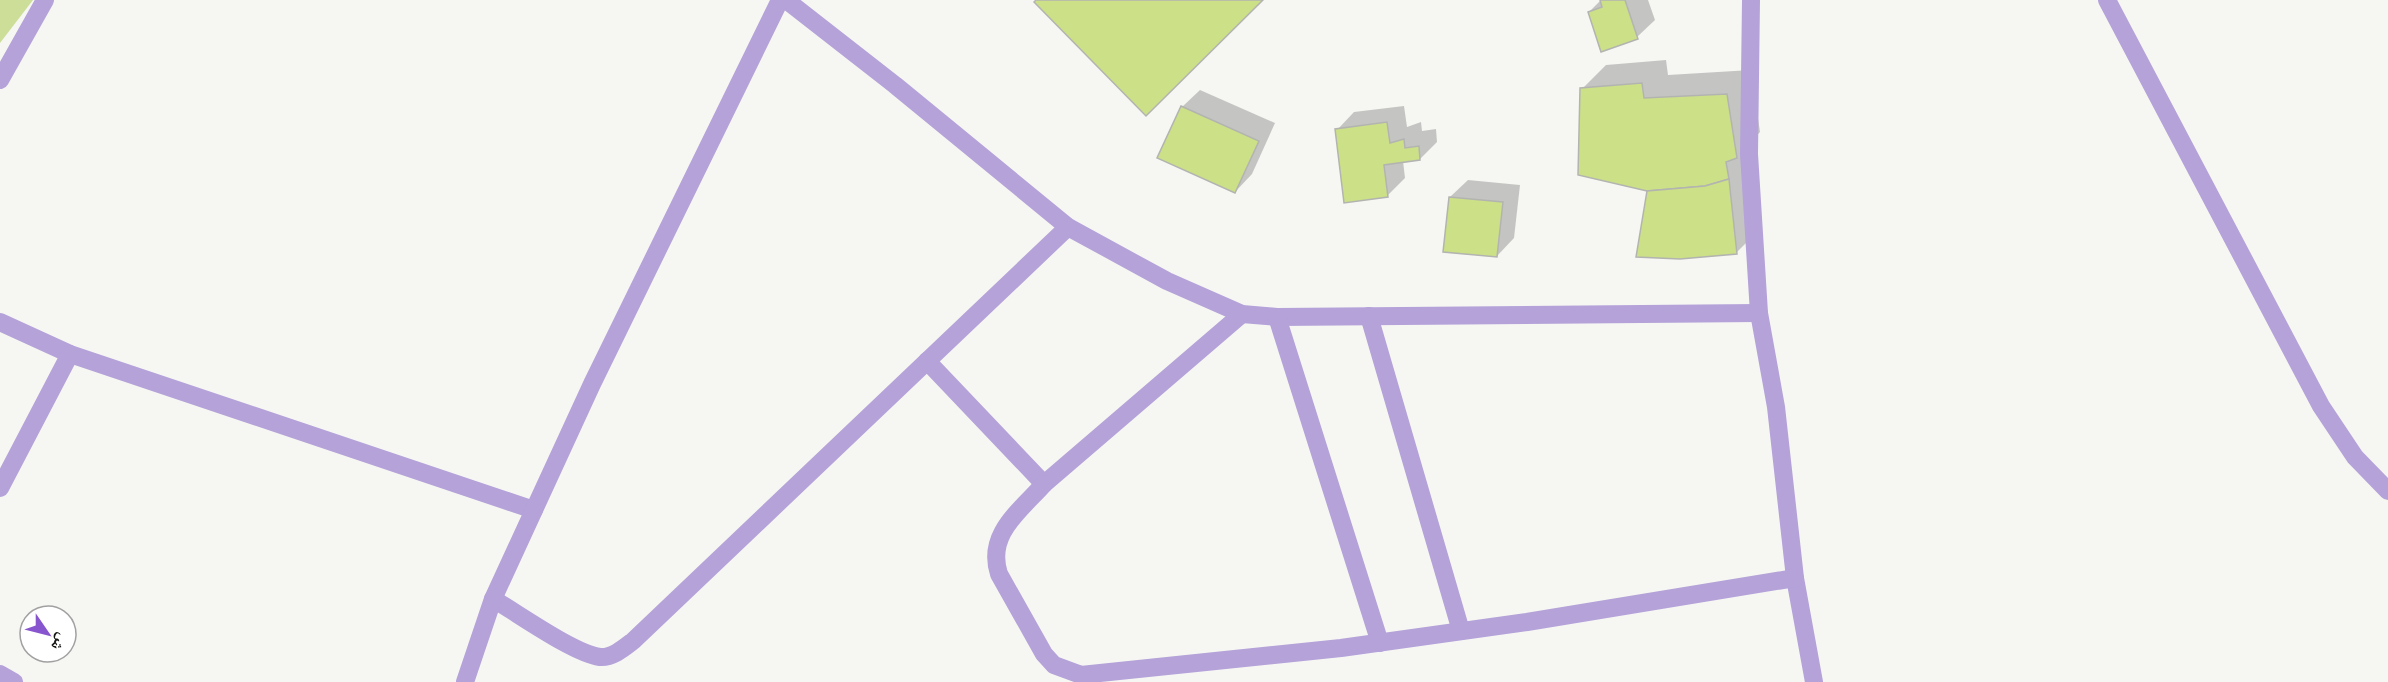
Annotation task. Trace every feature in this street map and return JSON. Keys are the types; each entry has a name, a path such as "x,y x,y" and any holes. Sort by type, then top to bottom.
{"street":[{"path":"0,80 45,0"},
{"path":"465,682 493,599 592,384 780,0"},
{"path":"786,0 895,85 1068,227 1167,281 1242,314 1277,317 1759,314"},
{"path":"1752,0 1749,154 1759,314 1776,407 1796,578 1814,682"},
{"path":"2107,0 2321,406 2355,458 2388,491"},
{"path":"493,599 582,651 602,657 618,652 633,641 1068,227"},
{"path":"1242,314 1044,484 1001,532 994,560 999,574 1044,654 1054,665 1081,675 1380,643 1796,578"},
{"path":"1369,316 1461,631"},
{"path":"1277,317 1380,643"},
{"path":"0,322 70,354 534,510"},
{"path":"0,488 70,354"},
{"path":"927,361 1044,484"},
{"path":"0,674 14,682"}],"green space":[{"path":"0,0 33,0 0,43"}],"building":[{"path":"1036,0 1263,0 1146,116 1034,2"},
{"path":"1600,0 1625,0 1638,39 1601,52 1588,12 1602,7"},
{"path":"1642,83 1644,98 1727,94 1737,158 1726,162 1729,179 1705,186 1647,191 1578,175 1580,88"},
{"path":"1181,106 1259,141 1235,193 1157,158"},
{"path":"1387,122 1390,143 1404,139 1405,148 1419,146 1420,160 1384,165 1388,197 1344,203 1335,129"},
{"path":"1729,179 1737,254 1680,259 1636,257 1647,191 1705,186"},
{"path":"1449,197 1503,202 1497,257 1443,252"}]}
